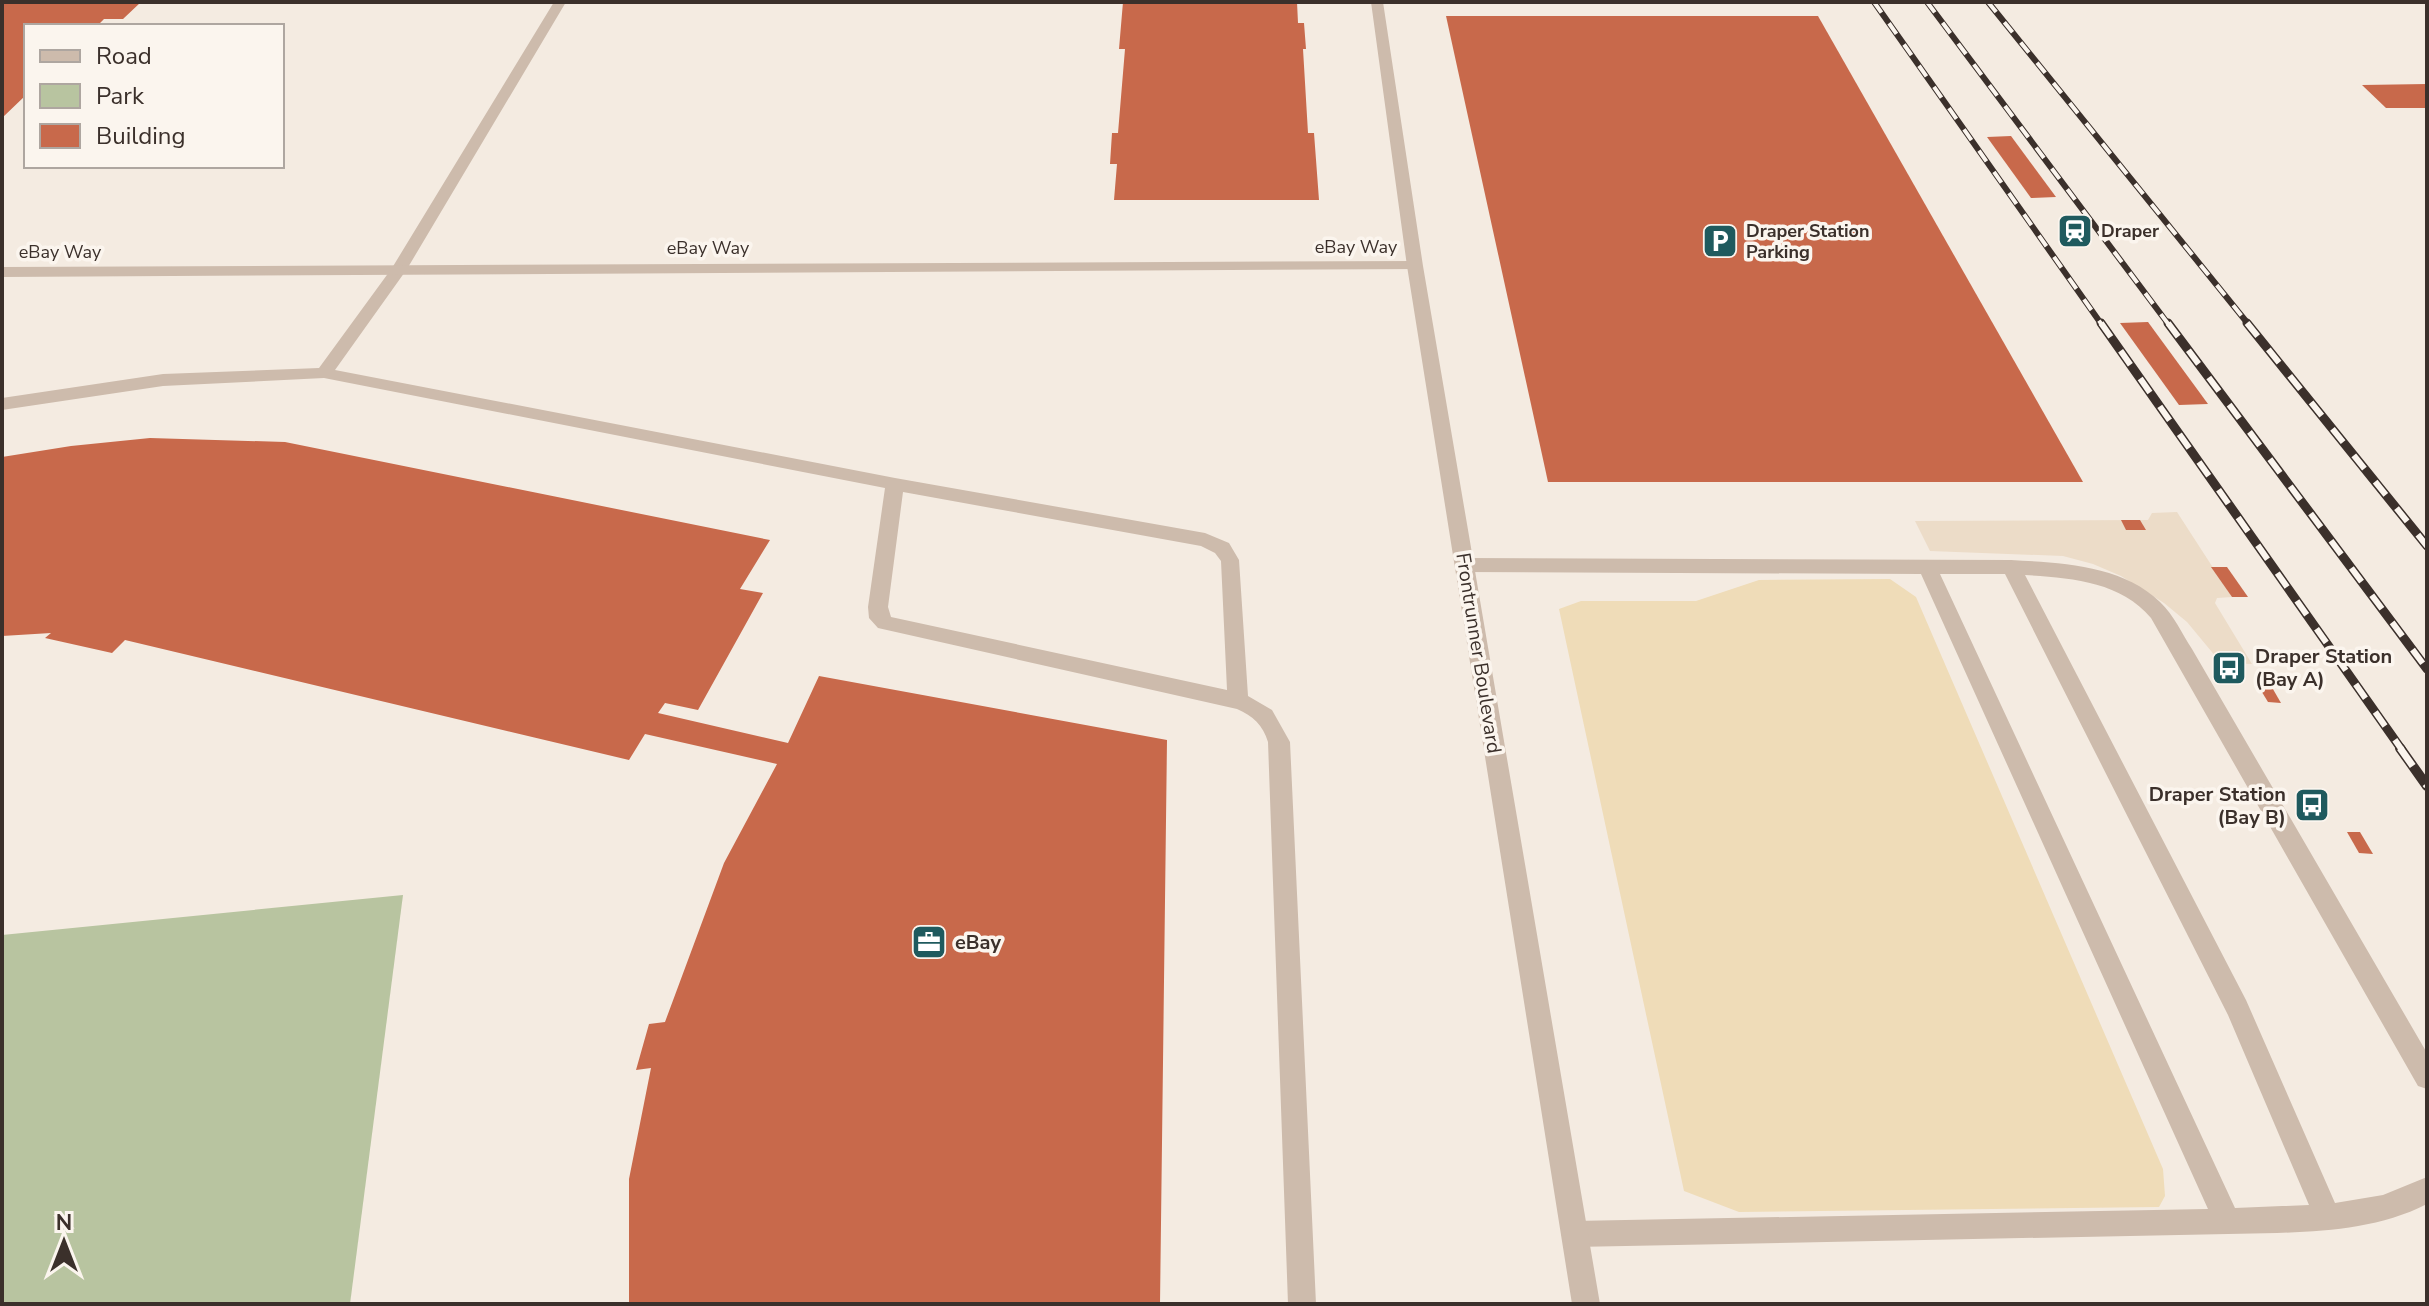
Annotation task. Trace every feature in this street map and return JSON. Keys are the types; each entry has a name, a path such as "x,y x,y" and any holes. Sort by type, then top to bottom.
{"street":[{"path":"324,373 399,269 560,2"},
{"name":"Frontrunner Boulevard","path":"1377,2 1415,266 1586,1304"},
{"name":"eBay Way","path":"2,272 1415,266"},
{"path":"2,404 163,380 324,373 1214,543 1228,553 1230,560 1238,701"},
{"path":"895,484 878,607 879,618 885,623 1238,701 1254,706 1275,728 1279,742 1302,1304"},
{"path":"1464,565 2011,567 2064,570 2111,582 2136,593 2154,608 2427,1077"},
{"path":"1927,566 2228,1222"},
{"path":"2011,567 2237,1008 2327,1216"},
{"path":"1574,1234 2228,1222 2327,1216 2409,1201 2427,1190"}],"green space":[{"path":"403,895 350,1304 2,1304 2,935"}],"sand":[{"path":"1890,579 1916,597 2163,1169 2165,1196 2159,1207 1739,1212 1684,1191 1559,609 1581,601 1696,601 1759,580"}],"shaded area":[{"path":"2177,512 2232,597 2217,598 2215,603 2252,664 2221,663 2187,622 2164,603 2121,576 2093,564 2063,556 1930,551 1915,521 2148,520 2152,513"}],"building":[{"path":"2,2 141,2 123,19 104,19 99,24 24,24 24,97 2,118"},
{"path":"1123,2 1297,2 1298,23 1304,23 1308,133 1314,133 1319,200 1114,200 1117,164 1110,164 1112,133 1118,133 1125,49 1119,49"},
{"name":"Draper Station Parking","path":"1446,16 1818,16 2083,482 1548,482"},
{"path":"2427,84 2427,108 2386,108 2362,85"},
{"path":"2011,136 2056,197 2031,198 1987,137"},
{"path":"2148,322 2208,404 2179,405 2120,323"},
{"name":"eBay","path":"150,438 285,442 770,540 740,589 763,593 698,710 665,703 658,713 788,743 819,676 1167,740 1160,1304 629,1304 629,1179 651,1068 636,1070 649,1024 665,1022 724,863 777,764 645,734 629,760 125,640 112,653 45,638 51,633 2,636 2,457"},
{"path":"2121,520 2140,520 2146,530 2126,530"},
{"path":"2211,567 2227,567 2248,597 2232,597"},
{"path":"2257,684 2270,684 2281,703 2268,702"},
{"path":"2347,832 2360,832 2373,854 2359,853"}],"railway":[{"path":"1874,2 2102,325"},
{"path":"1927,2 2169,325"},
{"path":"1988,2 2249,325"},
{"path":"2101,323 2402,750"},
{"path":"2168,323 2427,669"},
{"path":"2247,323 2427,546"},
{"path":"2400,748 2427,786"}],"place":[{"name":"Draper","path":"2075,231"},
{"name":"Draper Station Parking","path":"1720,241"},
{"name":"Draper Station (Bay A)","path":"2229,668"},
{"name":"Draper Station (Bay B)","path":"2312,805"},
{"name":"eBay","path":"929,942"}]}
